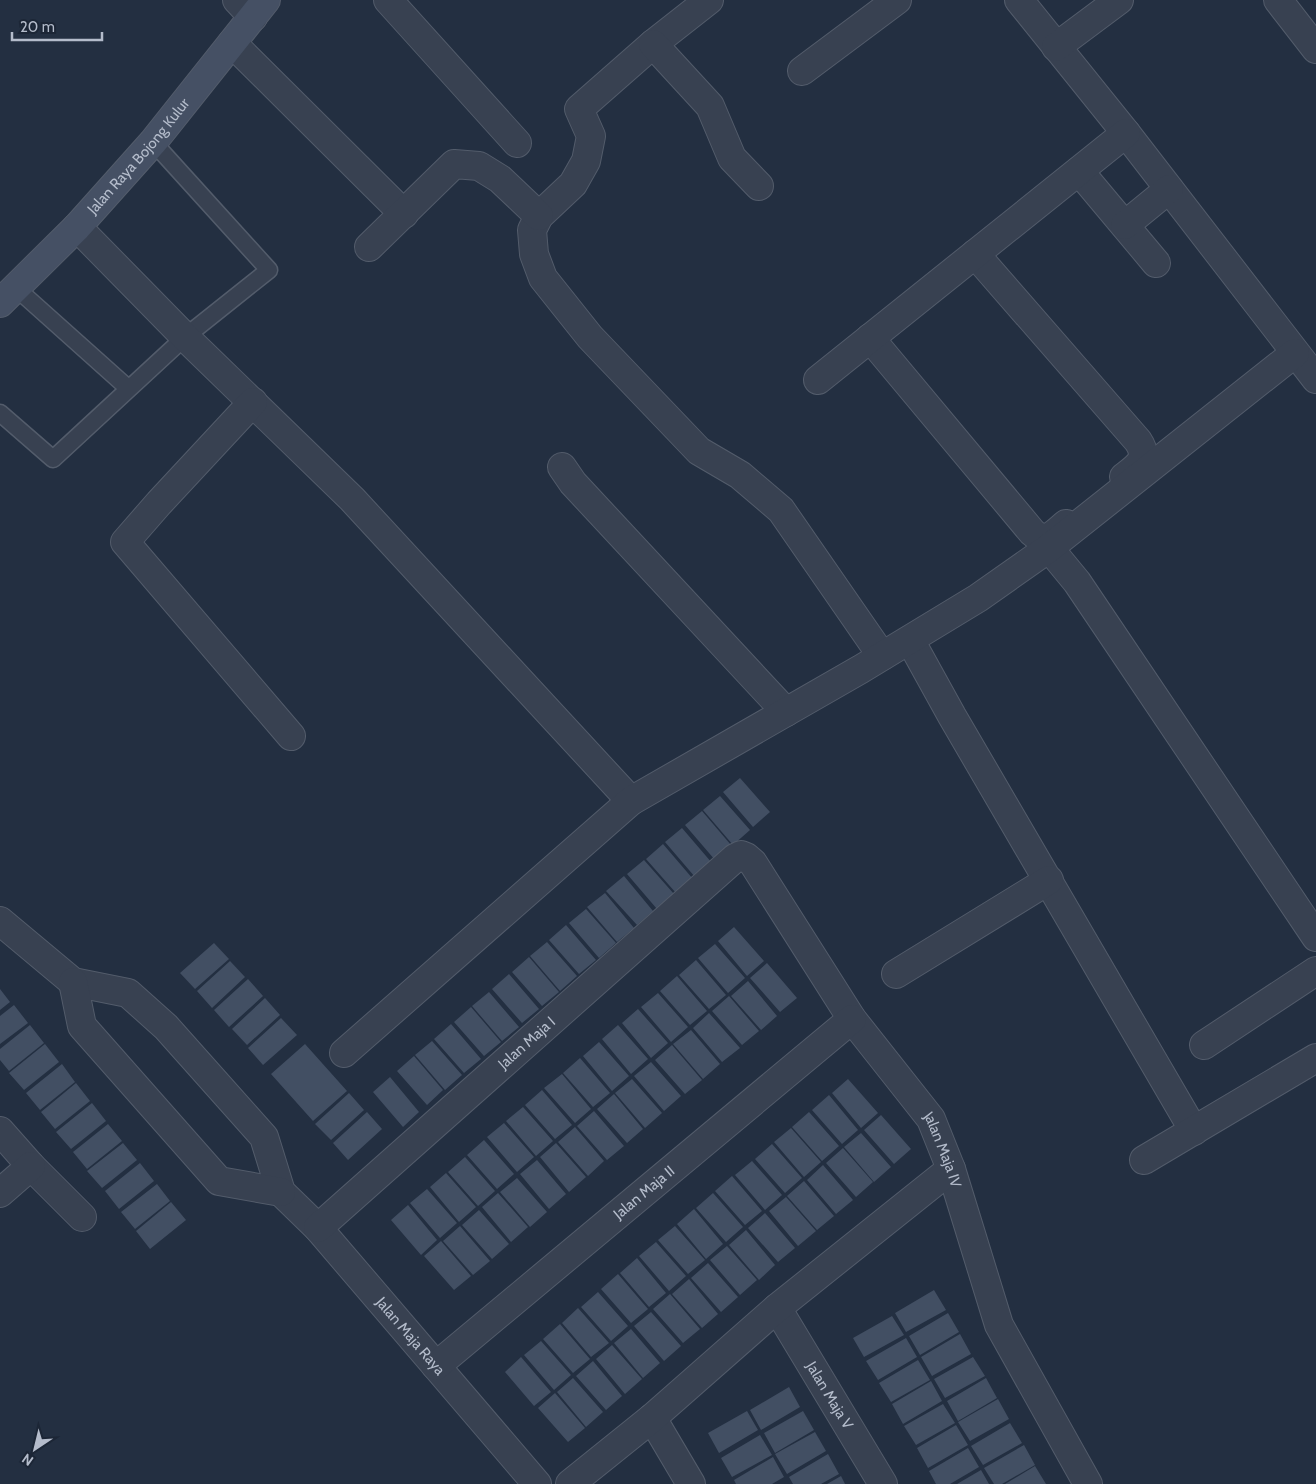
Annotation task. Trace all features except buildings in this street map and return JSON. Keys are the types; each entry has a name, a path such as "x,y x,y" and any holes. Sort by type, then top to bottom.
{"main road":[{"name":"Jalan Raya Bojong Kulur","path":"8,295 77,227 152,142 232,43 252,6"}],"street":[{"path":"388,0 518,143"},
{"path":"709,0 653,44 580,108 591,136 586,161 573,184 539,216 532,230 534,254 544,278 584,330 699,451 740,475 781,510 882,656"},
{"path":"802,72 897,0"},
{"path":"1019,0 1126,133 1316,379"},
{"path":"1056,47 1119,0"},
{"path":"1278,0 1316,49"},
{"path":"232,43 404,214"},
{"path":"653,44 710,106 732,158 759,186"},
{"path":"818,380 1126,133"},
{"path":"369,247 454,164 479,166 486,170 500,179 539,216"},
{"path":"1079,171 1156,262"},
{"path":"1125,225 1169,189"},
{"path":"77,227 185,337 352,498 631,801"},
{"path":"870,338 1032,532 1038,537 1046,538 1052,536 1140,464 1143,458 1143,449 975,254"},
{"path":"344,1053 631,801 910,640 978,598 1049,548 1296,353"},
{"path":"253,402 158,503 126,542 291,736"},
{"path":"562,467 573,483 786,712"},
{"path":"1049,548 1077,582 1316,937"},
{"path":"910,640 952,716 1194,1131"},
{"name":"Jalan Maja IV","path":"735,858 741,855 753,862 852,1019 931,1118 951,1169 1000,1325 1088,1484"},
{"name":"Jalan Maja I","path":"318,1228 735,858"},
{"path":"896,974 1049,880"},
{"path":"0,921 73,982 128,993 166,1027 264,1137 280,1192 219,1181 82,1026 73,982"},
{"path":"1204,1045 1316,971"},
{"name":"Jalan Maja II","path":"436,1366 852,1019"},
{"path":"1144,1160 1316,1058"},
{"path":"0,1131 31,1166 82,1217"},
{"path":"0,1193 31,1166"},
{"path":"570,1484 652,1418 777,1308 951,1169"},
{"name":"Jalan Maja Raya","path":"280,1192 318,1228 537,1484"},
{"name":"Jalan Maja V","path":"777,1308 883,1484"},
{"path":"652,1418 691,1484"}],"lane":[{"path":"0,413 53,459 185,337 269,270 152,142"},
{"path":"8,295 129,389"}]}
